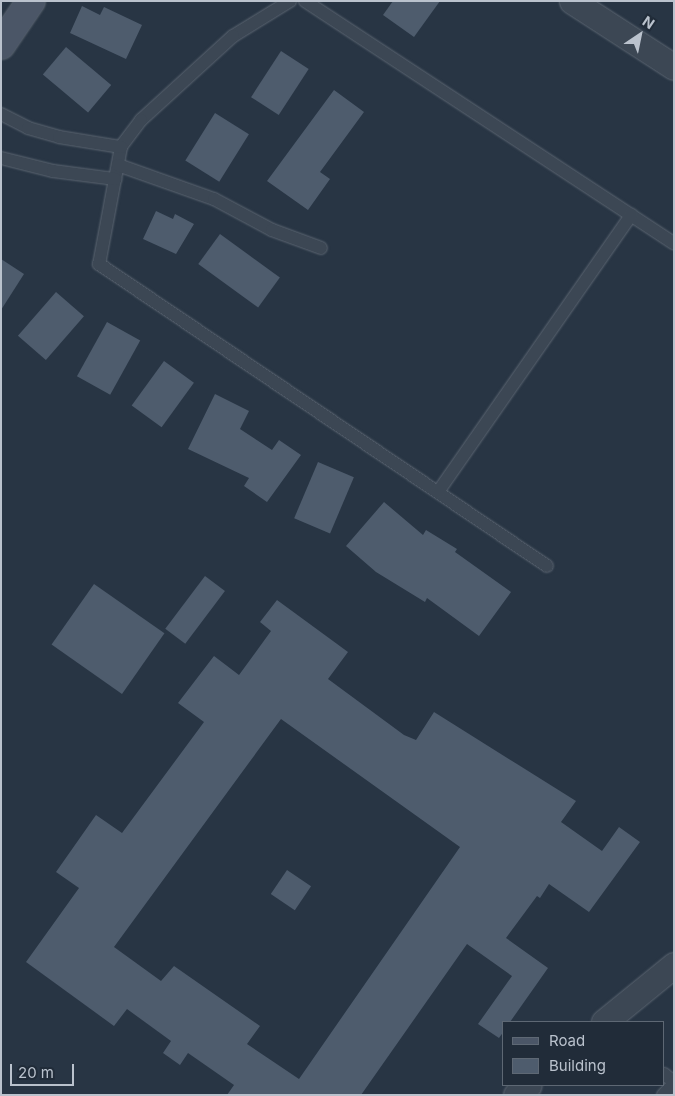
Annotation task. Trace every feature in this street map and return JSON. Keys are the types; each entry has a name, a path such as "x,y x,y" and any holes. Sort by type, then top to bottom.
{"main road":[{"path":"1,45 31,1"}],"street":[{"path":"572,1 674,67"},
{"path":"605,1021 674,965"},
{"path":"516,1095 527,1086"}],"lane":[{"path":"290,1 233,36 141,120 121,147 99,264 548,566"},
{"path":"305,1 674,243"},
{"path":"1,114 28,128 59,137 121,147"},
{"path":"1,158 54,171 115,179"},
{"path":"118,165 214,199 272,230 321,248"},
{"path":"438,492 631,215"},
{"path":"663,1095 674,1082"}],"building":[{"path":"393,1 440,1 414,37 383,15"},
{"path":"82,6 100,15 104,7 142,25 126,59 70,33"},
{"path":"66,47 111,85 88,113 43,75"},
{"path":"281,51 309,69 279,115 251,97"},
{"path":"334,90 364,112 320,172 330,179 308,210 267,181"},
{"path":"215,113 249,134 219,182 185,160"},
{"path":"156,211 173,219 175,214 194,224 176,254 143,239"},
{"path":"220,234 280,277 258,307 198,264"},
{"path":"1,259 24,274 1,310"},
{"path":"56,292 84,316 46,360 18,336"},
{"path":"107,322 140,340 110,395 77,376"},
{"path":"164,361 194,383 162,427 132,405"},
{"path":"215,394 249,411 240,429 272,450 279,440 301,455 267,502 244,486 249,478 188,449"},
{"path":"318,462 354,477 330,533 294,518"},
{"path":"384,502 423,535 426,530 457,549 455,552 511,592 479,636 427,598 425,602 376,572 346,546"},
{"path":"205,576 225,591 185,644 165,629"},
{"path":"94,584 164,633 122,694 52,645"},
{"path":"277,600 348,652 328,679 404,735 416,740 434,712 576,801 561,822 602,851 619,827 640,842 589,912 549,884 540,898 537,896 506,938 548,968 511,1021 502,1021 502,1034 499,1038 478,1024 512,976 467,944 361,1095 227,1095 234,1085 188,1053 180,1065 163,1053 171,1041 127,1009 114,1026 26,962 79,888 56,872 96,815 122,833 204,722 178,703 214,656 239,675 271,631 260,622","holes":["281,719 460,847 299,1079 247,1044 260,1026 174,966 161,981 114,947"]},
{"path":"287,870 311,886 295,910 271,894"}]}
